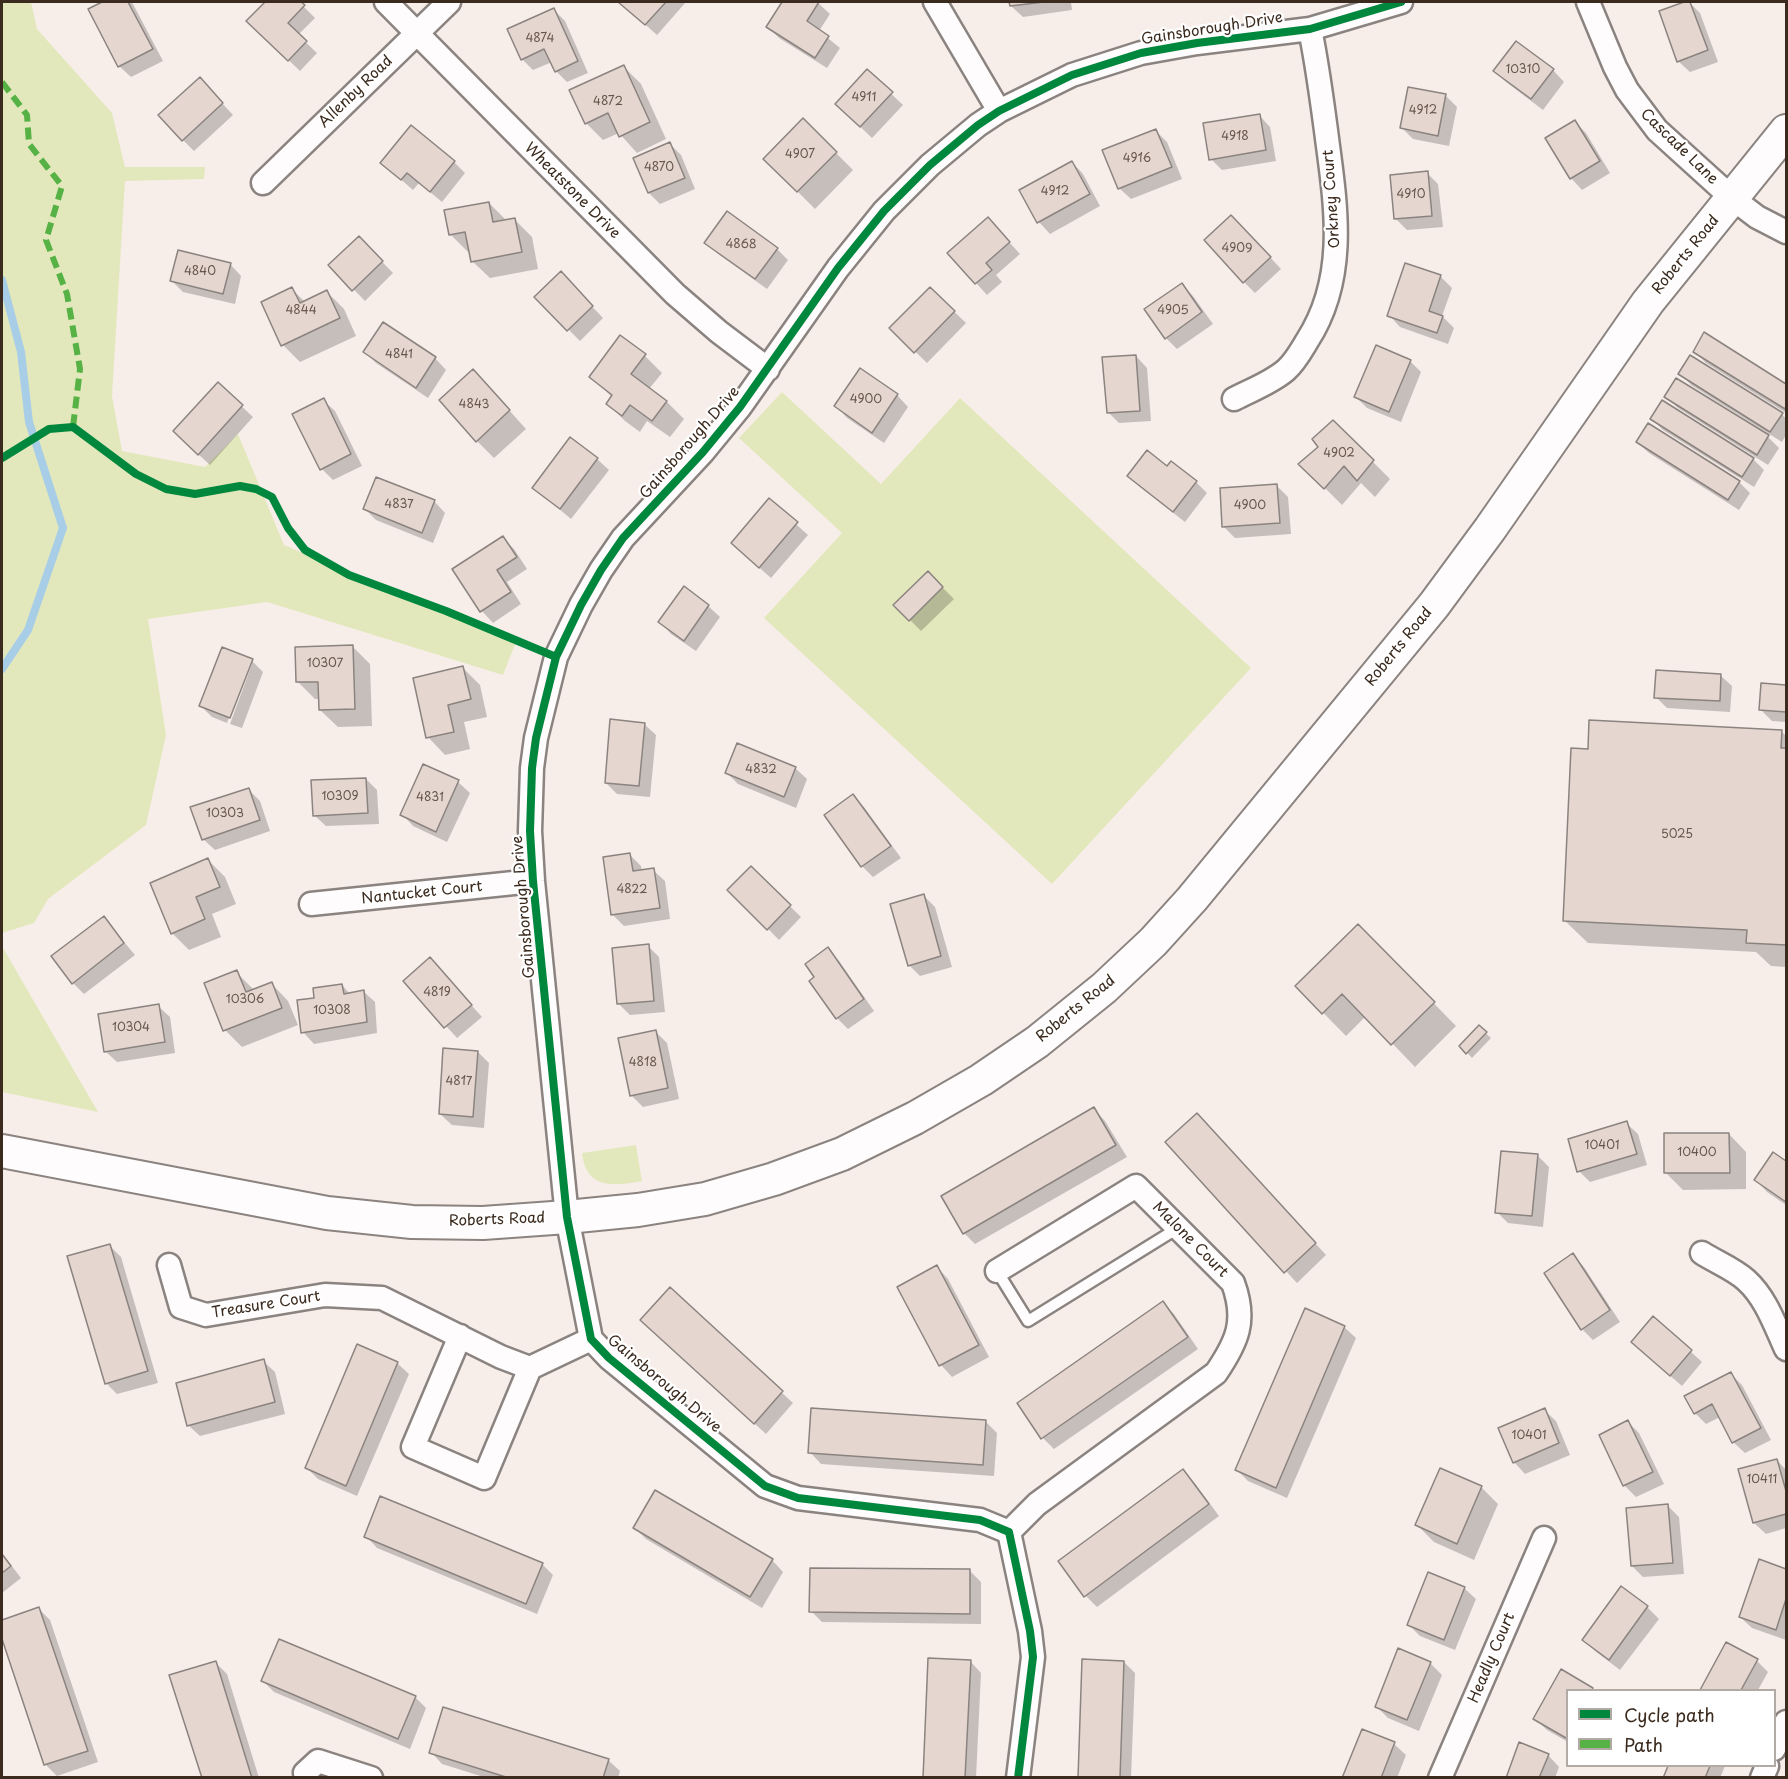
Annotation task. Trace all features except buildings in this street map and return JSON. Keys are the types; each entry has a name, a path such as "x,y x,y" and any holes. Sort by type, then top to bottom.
{"main road":[{"name":"Roberts Road","path":"2,1151 327,1214 412,1222 483,1223 638,1210 705,1199 774,1179 842,1154 915,1119 981,1080 1037,1042 1104,988 1153,942 1192,899 1434,605 1490,529 1648,302 1786,131"}],"street":[{"name":"Wheatstone Drive","path":"386,2 675,294 719,332 768,369"},
{"name":"Allenby Road","path":"263,183 449,2"},
{"path":"935,2 999,111"},
{"name":"Gainsborough Drive","path":"1009,1532 980,1520 798,1497 765,1486 609,1358 591,1339 567,1217 533,881 530,831 532,768 543,705 556,657 580,605 623,538 703,452 768,369 838,268 884,212 930,165 978,125 999,111 1072,75 1141,53 1197,42 1310,29 1401,2"},
{"name":"Cascade Lane","path":"1588,2 1615,67 1638,107 1657,130 1732,198 1757,217 1786,232"},
{"name":"Orkney Court","path":"1234,399 1274,379 1294,362 1316,328 1332,285 1337,242 1335,199 1320,78 1310,29"},
{"name":"Nantucket Court","path":"311,904 533,881"},
{"name":"Malone Court","path":"997,1271 1136,1186 1233,1283 1240,1301 1240,1326 1230,1353 1216,1373 1037,1504 1009,1532"},
{"path":"1701,1253 1744,1278 1757,1291 1786,1349"},
{"name":"Treasure Court","path":"169,1264 181,1306 206,1316 326,1295 382,1298 501,1357 530,1368"},
{"path":"460,1336 413,1447 484,1478 530,1368 591,1339"},
{"path":"1009,1532 1030,1631 1033,1657 1018,1778"},
{"name":"Headly Court","path":"1440,1778 1544,1538"},
{"path":"1776,1744 1786,1722"},
{"path":"306,1778 305,1773 318,1761 371,1778"}],"lane":[{"path":"997,1271 1028,1321 1178,1228"}],"green space":[{"path":"2,2 31,2 37,29 112,113 125,167 205,167 204,179 125,181 112,396 122,451 205,467 238,434 284,545 516,642 503,675 267,602 148,619 166,735 146,825 48,899 34,923 2,933"},
{"path":"782,392 881,484 960,398 1251,668 1052,884 764,618 842,533 739,438"},
{"path":"2,946 98,1112 2,1092"},
{"path":"636,1145 642,1181 621,1184 603,1183 589,1174 582,1153"}],"waterway":[{"path":"2,280 21,352 29,422 63,528 28,630 2,669"}],"marked path":[{"path":"2,82 27,115 29,144 62,186 46,240 67,294 80,369 73,427"}],"cycle path":[{"path":"1018,1778 1033,1657 1030,1631 1009,1532 980,1520 798,1498 765,1486 609,1358 591,1339 567,1217 533,881 530,831 532,768 536,738 556,657 581,605 623,538 703,452 740,407 838,268 884,211 930,165 978,125 999,111 1072,75 1141,53 1197,43 1310,29 1401,2"},
{"path":"2,458 49,429 73,427 136,474 166,489 195,494 240,486 256,489 272,497 288,528 305,550 349,575 446,611 556,657"}]}
